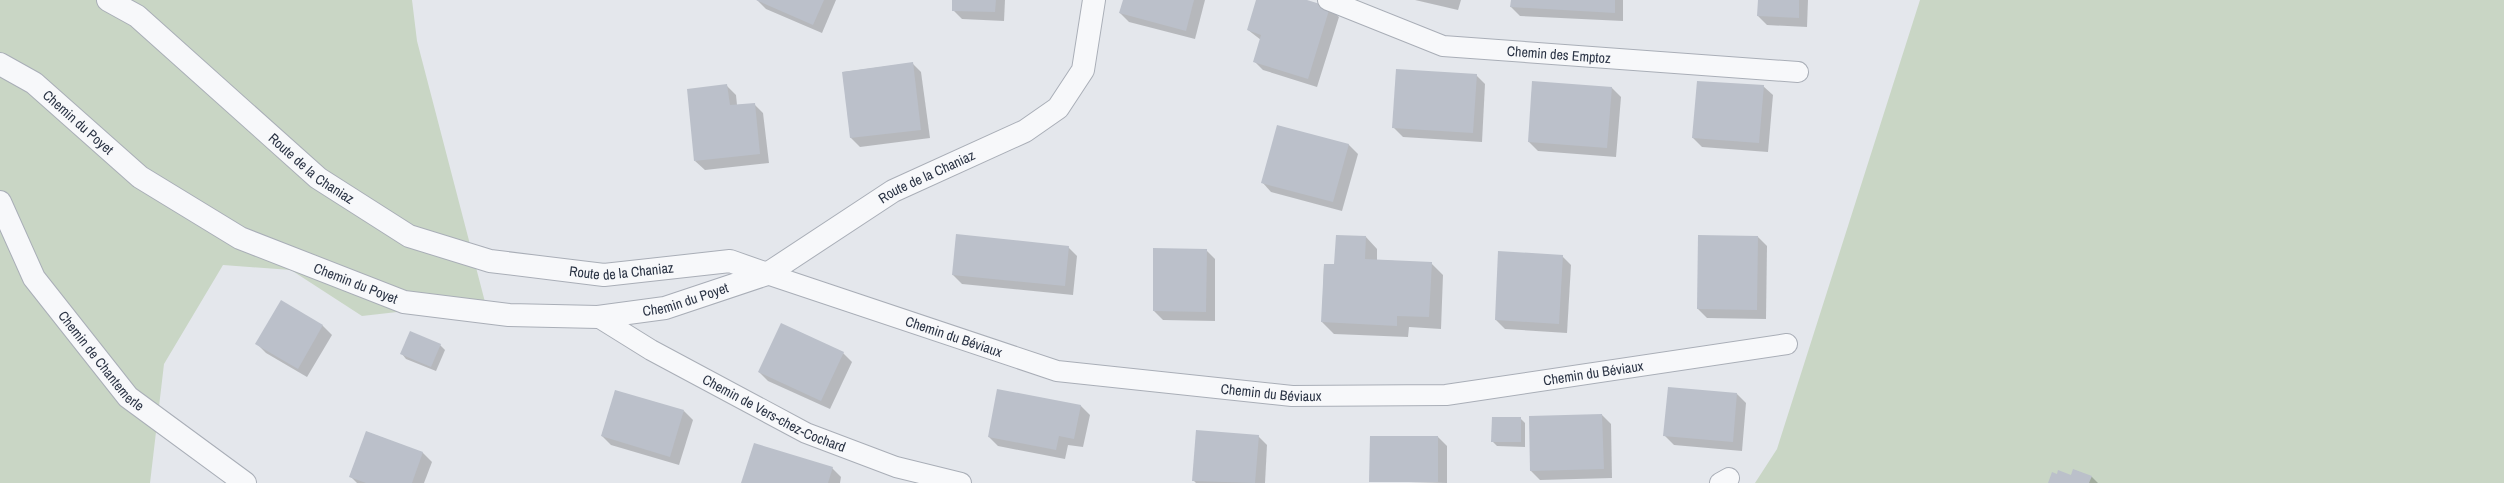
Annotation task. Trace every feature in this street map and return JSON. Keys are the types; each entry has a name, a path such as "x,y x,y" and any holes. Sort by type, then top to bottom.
{"street":[{"name":"Route de la Chaniaz","path":"108,0 137,16 318,178 410,236 490,261 604,275 730,261 767,274 892,191 1025,131 1058,108 1082,70 1094,0"},
{"name":"Chemin du Poyet","path":"0,64 34,82 140,177 240,238 404,302 509,315 598,317 665,308 767,274"},
{"name":"Chemin de Chantemerle","path":"0,202 34,278 128,397 245,483"}],"lane":[{"name":"Chemin des Emptoz","path":"1328,0 1443,46 1798,72"},
{"name":"Chemin du Béviaux","path":"767,274 1056,371 1292,396 1446,395 1788,344"},
{"name":"Chemin de Vers-chez-Cochard","path":"598,317 651,350 806,433 896,467 961,483"}],"green space":[{"path":"0,0 412,0 417,41 485,302 362,316 291,270 223,265 164,364 150,483 0,483"},
{"path":"1920,0 2504,0 2504,483 1755,483 1777,449"}],"building":[{"path":"756,0 824,0 813,25"},
{"path":"952,0 996,0 995,12 952,11"},
{"path":"1123,0 1194,0 1186,31 1119,13"},
{"path":"1256,0 1307,0 1330,7 1308,79 1253,62 1261,35 1247,30"},
{"path":"1511,0 1615,0 1615,13 1510,7"},
{"path":"1758,0 1799,0 1799,18 1757,16"},
{"path":"913,62 921,130 850,138 842,72"},
{"path":"1396,69 1477,74 1473,133 1392,128"},
{"path":"1532,81 1612,87 1607,148 1528,142"},
{"path":"1697,81 1764,85 1759,143 1692,138"},
{"path":"727,84 730,105 755,103 760,154 694,161 687,89"},
{"path":"1277,125 1349,144 1333,202 1261,183"},
{"path":"956,234 1069,246 1065,286 952,275"},
{"path":"1336,235 1366,236 1365,259 1432,262 1429,317 1397,316 1397,326 1321,322 1324,264 1334,264"},
{"path":"1698,235 1758,236 1757,310 1697,309"},
{"path":"1153,248 1207,249 1206,312 1153,311"},
{"path":"1498,251 1563,255 1559,324 1495,320"},
{"path":"281,300 323,325 298,369 255,344"},
{"path":"781,323 844,352 821,401 758,372"},
{"path":"410,331 441,344 431,367 400,354"},
{"path":"1668,387 1737,393 1733,442 1663,436"},
{"path":"997,389 1081,405 1074,439 1059,436 1056,450 988,437"},
{"path":"615,390 684,410 670,457 601,436"},
{"path":"1602,414 1604,469 1530,471 1529,416"},
{"path":"1492,417 1521,417 1521,442 1491,442"},
{"path":"1196,430 1259,435 1255,483 1192,481"},
{"path":"366,431 423,452 412,483 366,483 349,477"},
{"path":"1370,436 1438,436 1438,482 1369,482"},
{"path":"754,443 833,467 828,483 741,483"},
{"path":"2073,469 2092,476 2089,483 2048,483 2052,472 2057,474 2058,470 2071,475"}]}
